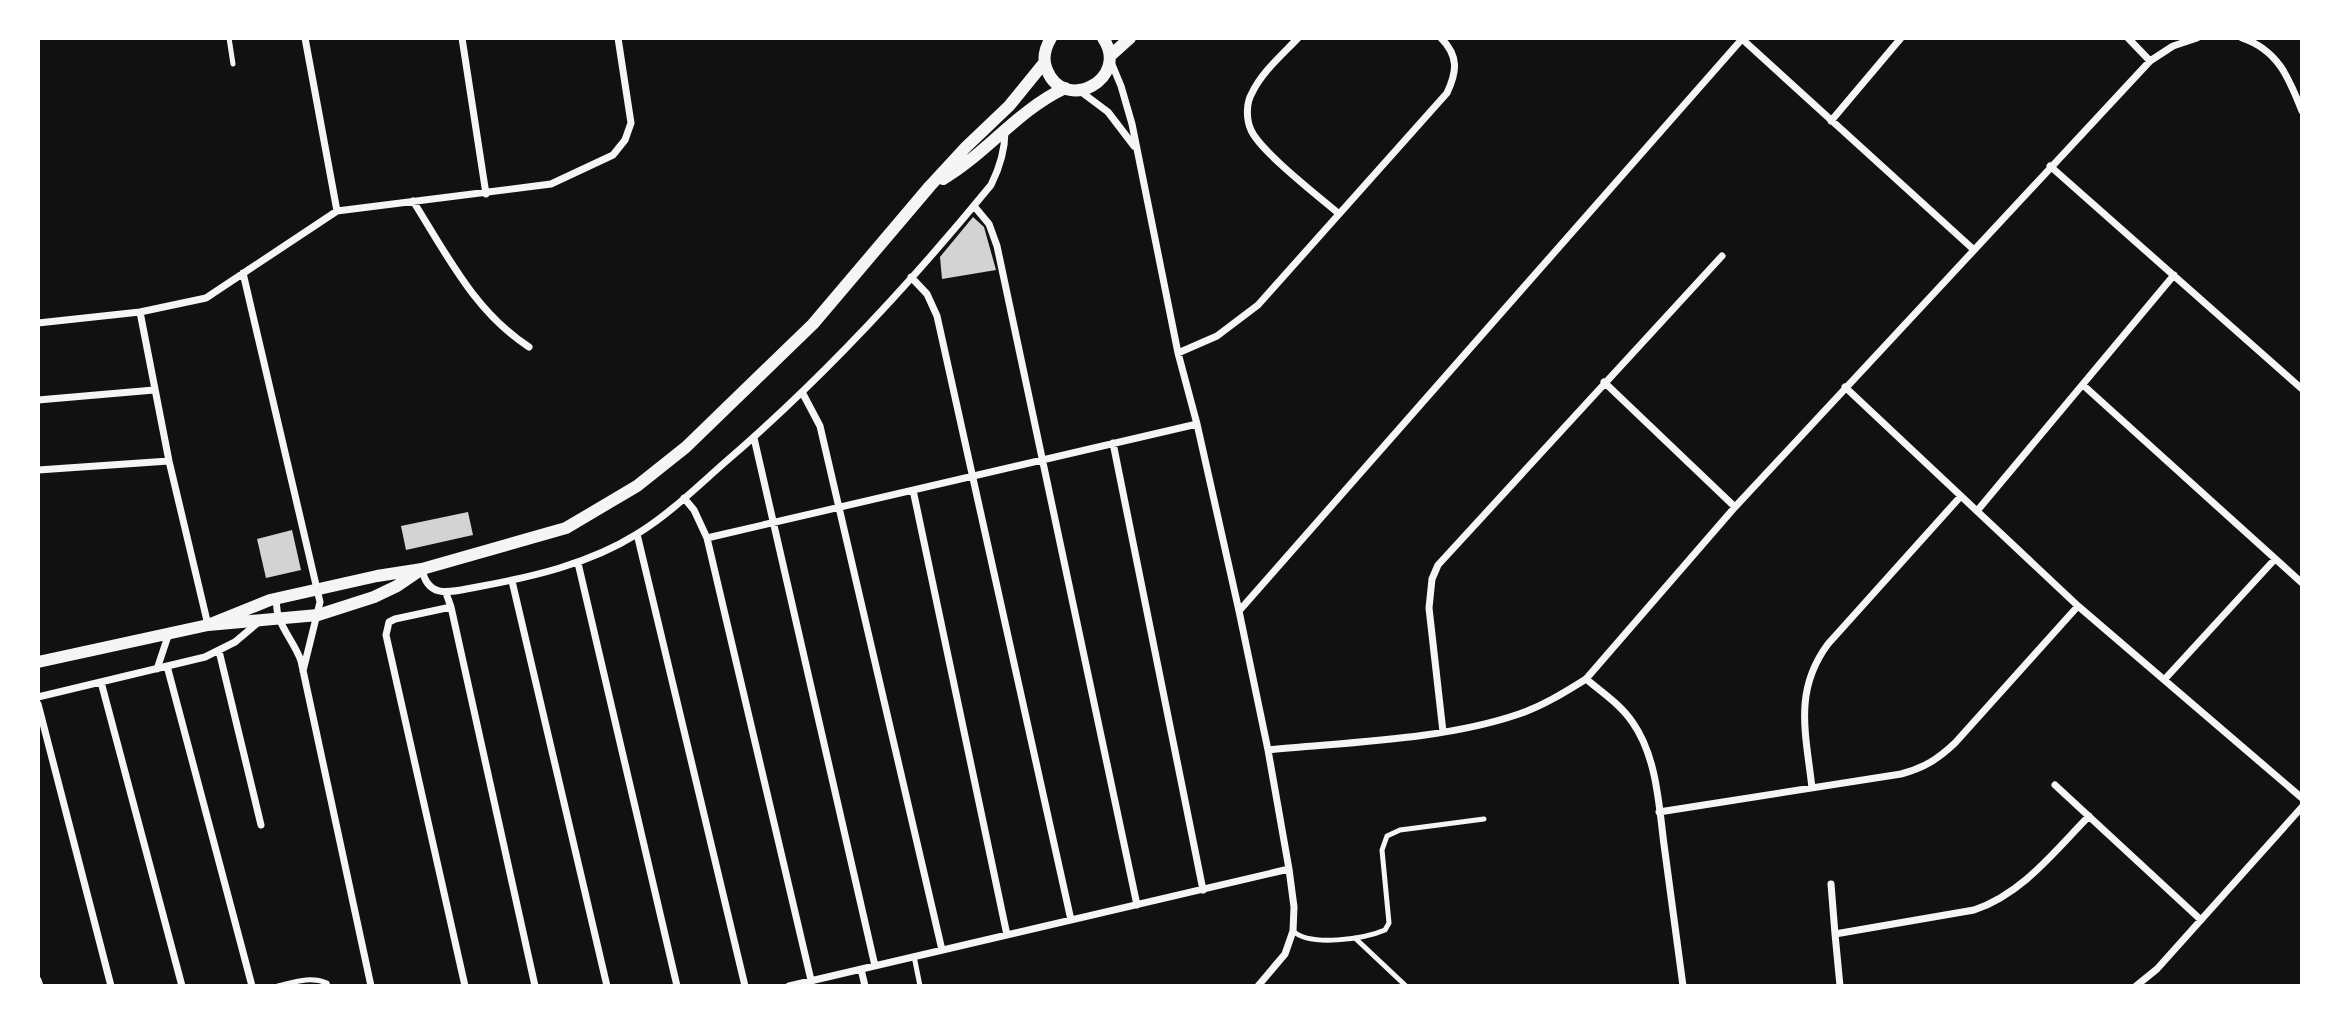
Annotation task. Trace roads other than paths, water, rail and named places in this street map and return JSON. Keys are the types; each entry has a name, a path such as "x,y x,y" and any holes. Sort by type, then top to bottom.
{"street":[{"path":"305,38 337,211"},
{"path":"463,38 486,194"},
{"path":"38,323 141,312 206,298 337,211 551,184 613,155 625,140 631,123 618,38"},
{"path":"1051,38 1045,51 1044,63 1051,78 1065,88 1080,90 1099,82 1107,69 1109,49 1103,38"},
{"path":"1109,57 1130,38"},
{"path":"1298,38 1259,80 1250,95 1247,113 1251,130 1261,145 1338,213"},
{"path":"1178,353 1217,336 1258,305 1447,93 1455,77 1454,59 1441,38"},
{"path":"1831,121 1901,38"},
{"path":"2128,38 2150,61"},
{"path":"1268,750 1479,727 1522,713 1586,680 1735,508 2050,166 2150,61 2173,46 2197,38"},
{"path":"2242,38 2263,47 2277,60 2288,75 2301,111"},
{"path":"1239,611 1741,39 1973,249"},
{"path":"1109,57 1121,86 1136,149 1178,353 1197,424 1239,611 1289,869 1294,907 1293,931 1285,954 1258,985"},
{"path":"208,625 277,598 422,569 566,528 637,486 686,447 813,324 930,186 1009,106 1044,63"},
{"path":"930,186 961,168 1005,128 1044,98 1065,88"},
{"path":"1080,90 1108,112 1136,149"},
{"path":"422,569 424,580 430,586 446,593 512,581 578,563 637,534 754,438 864,330 991,185 1005,148 1005,128"},
{"path":"2050,166 2301,389"},
{"path":"413,201 478,303 498,324 529,347"},
{"path":"974,206 995,234 1137,905"},
{"path":"1443,732 1429,608 1431,586 1438,565 1722,256"},
{"path":"243,274 320,602 303,671"},
{"path":"1977,511 2174,275"},
{"path":"911,277 927,294 937,316 1070,920"},
{"path":"141,312 169,461 208,625"},
{"path":"1604,382 1735,508"},
{"path":"2082,384 2301,583"},
{"path":"1845,387 2078,606 2301,798"},
{"path":"38,400 154,390"},
{"path":"802,392 820,426 942,950"},
{"path":"707,538 1197,424"},
{"path":"754,438 875,965"},
{"path":"1113,443 1203,890"},
{"path":"38,470 169,461"},
{"path":"913,490 1007,935"},
{"path":"1811,788 1803,712 1812,669 1828,644 1961,496"},
{"path":"684,498 694,510 707,538 811,980"},
{"path":"637,534 745,985"},
{"path":"2164,680 2275,559"},
{"path":"578,563 677,985"},
{"path":"38,663 208,625 318,615 374,597 422,569"},
{"path":"512,581 607,985"},
{"path":"446,593 534,985"},
{"path":"277,598 276,611 293,642 303,671 371,985"},
{"path":"1659,812 1901,774 1922,768 1940,758 2078,606"},
{"path":"451,607 395,619 389,622 386,635 465,985"},
{"path":"38,696 205,657 234,642 263,619"},
{"path":"157,668 169,633"},
{"path":"219,651 261,825"},
{"path":"167,666 252,985"},
{"path":"1586,680 1619,705 1645,744 1652,767 1683,985"},
{"path":"102,682 182,985"},
{"path":"38,704 111,985"},
{"path":"2055,785 2201,920"},
{"path":"2136,985 2157,969 2301,807"},
{"path":"1835,934 1974,910 1994,903 2028,878 2089,816"},
{"path":"789,985 1289,869"},
{"path":"1831,884 1840,985"},
{"path":"860,969 865,985"},
{"path":"38,980 40,985"}],"lane":[{"path":"229,38 233,64"},
{"path":"1293,931 1300,937 1331,939 1355,938 1381,932 1388,927 1382,850 1387,836 1400,830 1484,819"},
{"path":"1355,938 1406,985"},
{"path":"914,956 920,985"},
{"path":"278,985 308,979 319,980 328,985"}]}
